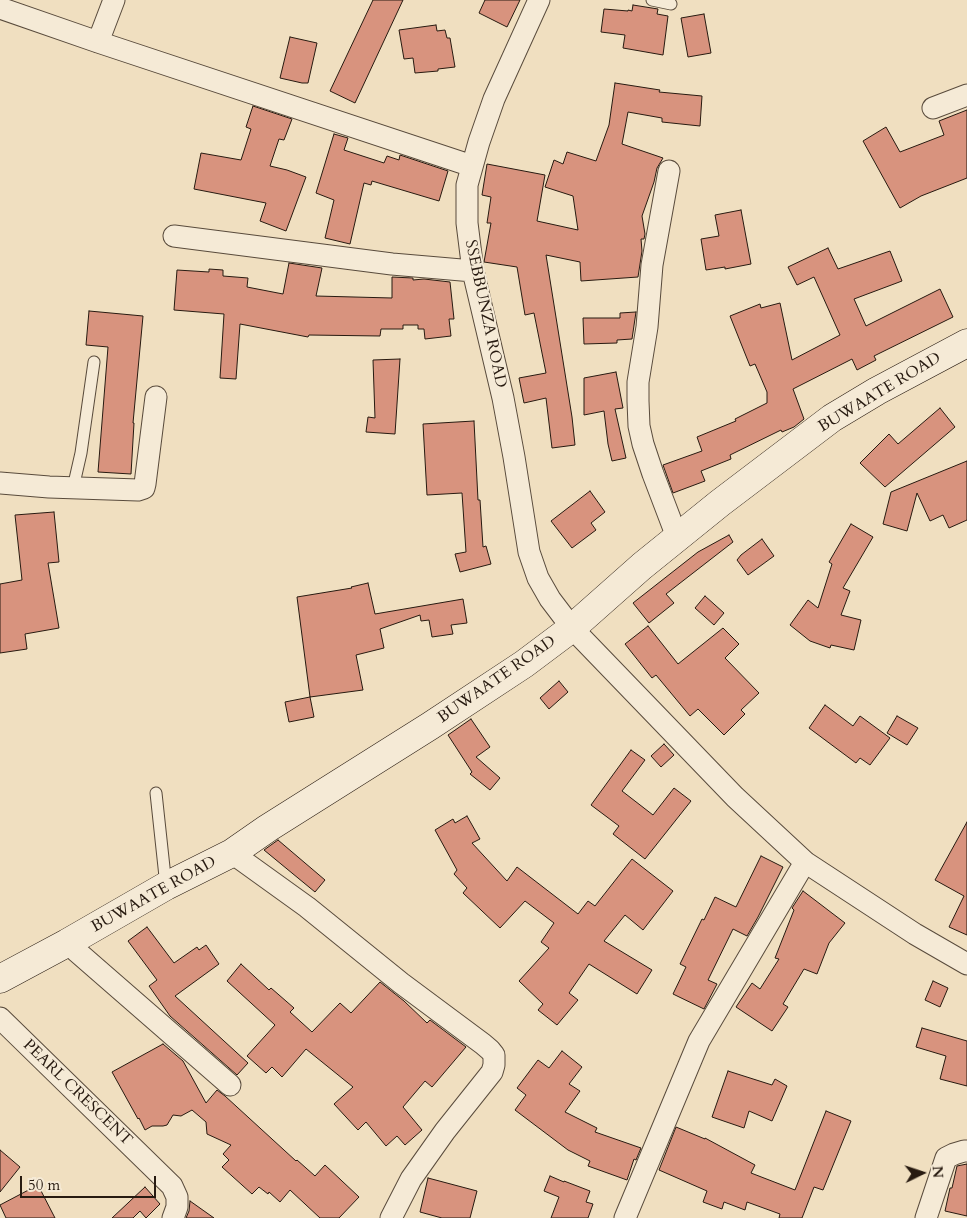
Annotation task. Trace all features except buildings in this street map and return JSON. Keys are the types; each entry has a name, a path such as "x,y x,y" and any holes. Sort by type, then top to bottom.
{"street":[{"path":"98,42 114,0"},
{"name":"SSEBBUNZA ROAD","path":"539,0 494,99 467,185 467,223 473,271 505,408 529,552 538,578 550,599 572,628 735,797 805,862 914,934 967,964"},
{"path":"0,8 472,166"},
{"path":"933,108 967,95"},
{"path":"669,171 652,265 647,327 638,382 638,401 639,426 643,444 677,538"},
{"path":"174,236 392,264 473,271"},
{"name":"BUWAATE ROAD","path":"0,979 166,886 232,853 508,675 572,628 642,566 720,503 832,418 877,391 967,343"},
{"path":"0,483 73,488 138,490 144,488 156,397"},
{"path":"232,853 307,907 401,983 483,1044 494,1056 492,1072 444,1131 411,1179 391,1218"},
{"path":"625,1218 699,1041 805,862"},
{"path":"67,943 230,1085"},
{"name":"PEARL CRESCENT","path":"0,1018 172,1186 177,1197 177,1207 172,1218"},
{"path":"926,1218 946,1158 967,1151"}],"lane":[{"path":"652,0 671,4"},
{"path":"73,488 81,452 94,362"},
{"path":"156,793 166,886"}]}
